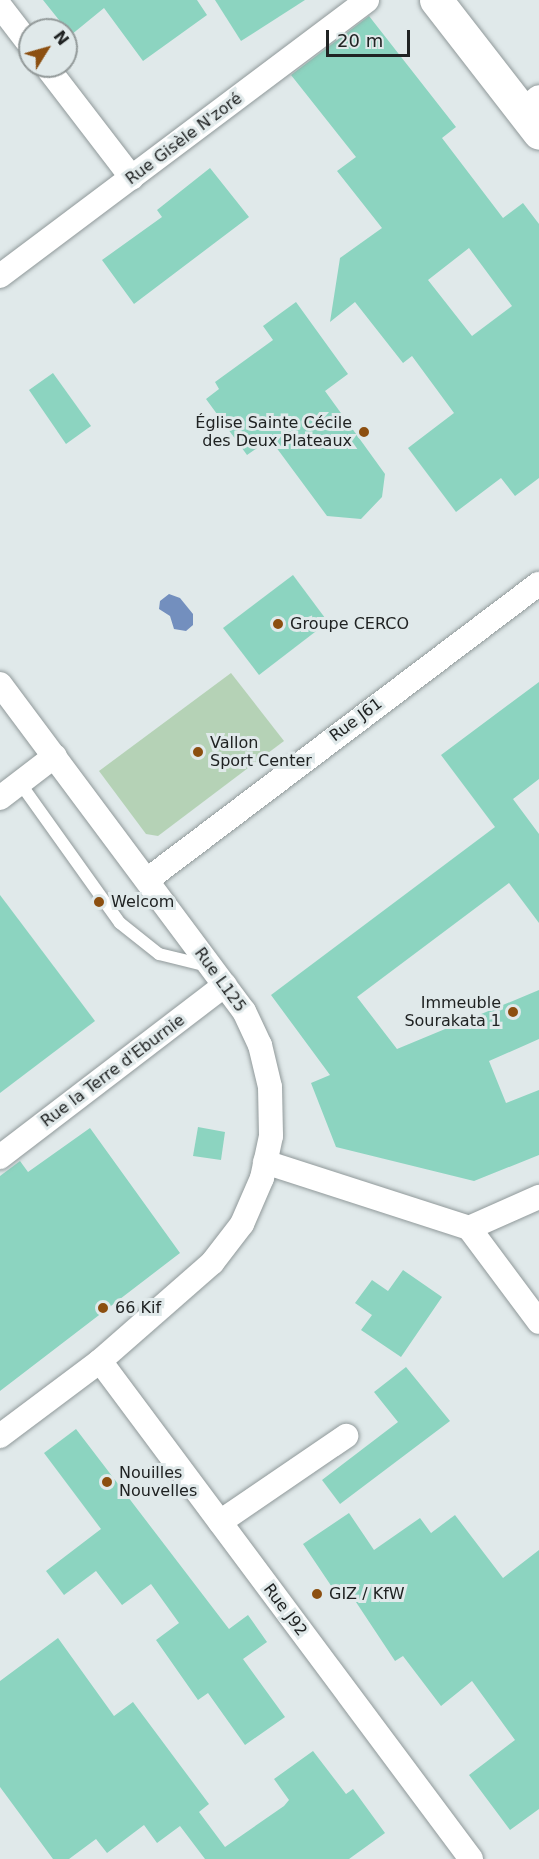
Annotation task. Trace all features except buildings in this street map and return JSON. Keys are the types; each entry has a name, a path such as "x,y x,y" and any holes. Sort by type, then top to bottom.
{"main road":[{"path":"436,0 533,114"}],"street":[{"name":"Rue Gisèle N'zoré","path":"0,276 367,0"},
{"path":"0,6 18,29"},
{"path":"55,78 132,178"},
{"name":"Rue J61","path":"147,880 539,584"},
{"name":"Rue L125","path":"0,684 244,1011 260,1046 267,1077 271,1136 265,1162 242,1224 212,1263 100,1361 0,1436"},
{"path":"0,798 55,756"},
{"name":"Rue la Terre d'Eburnie","path":"0,1157 218,976"},
{"path":"265,1162 469,1228 539,1322"},
{"path":"469,1228 539,1197"},
{"name":"Rue J92","path":"100,1361 471,1859"},
{"path":"220,1522 346,1436"}],"lane":[{"path":"20,783 120,923 159,954 218,976"}],"green space":[{"name":"Vallon Sport Center","path":"231,673 284,741 158,836 146,834 99,771"}],"water":[{"path":"169,594 180,598 193,614 193,625 186,631 174,629 170,616 159,609 160,601"}],"place":[{"name":"Église Sainte Cécile des Deux Plateaux","path":"364,432"},
{"name":"Groupe CERCO","path":"278,624"},
{"name":"Vallon Sport Center","path":"198,752"},
{"name":"Welcom","path":"99,902"},
{"name":"Immeuble Sourakata 1","path":"513,1012"},
{"name":"66 Kif","path":"103,1308"},
{"name":"Nouilles Nouvelles","path":"107,1482"},
{"name":"GIZ / KfW","path":"317,1594"}]}
